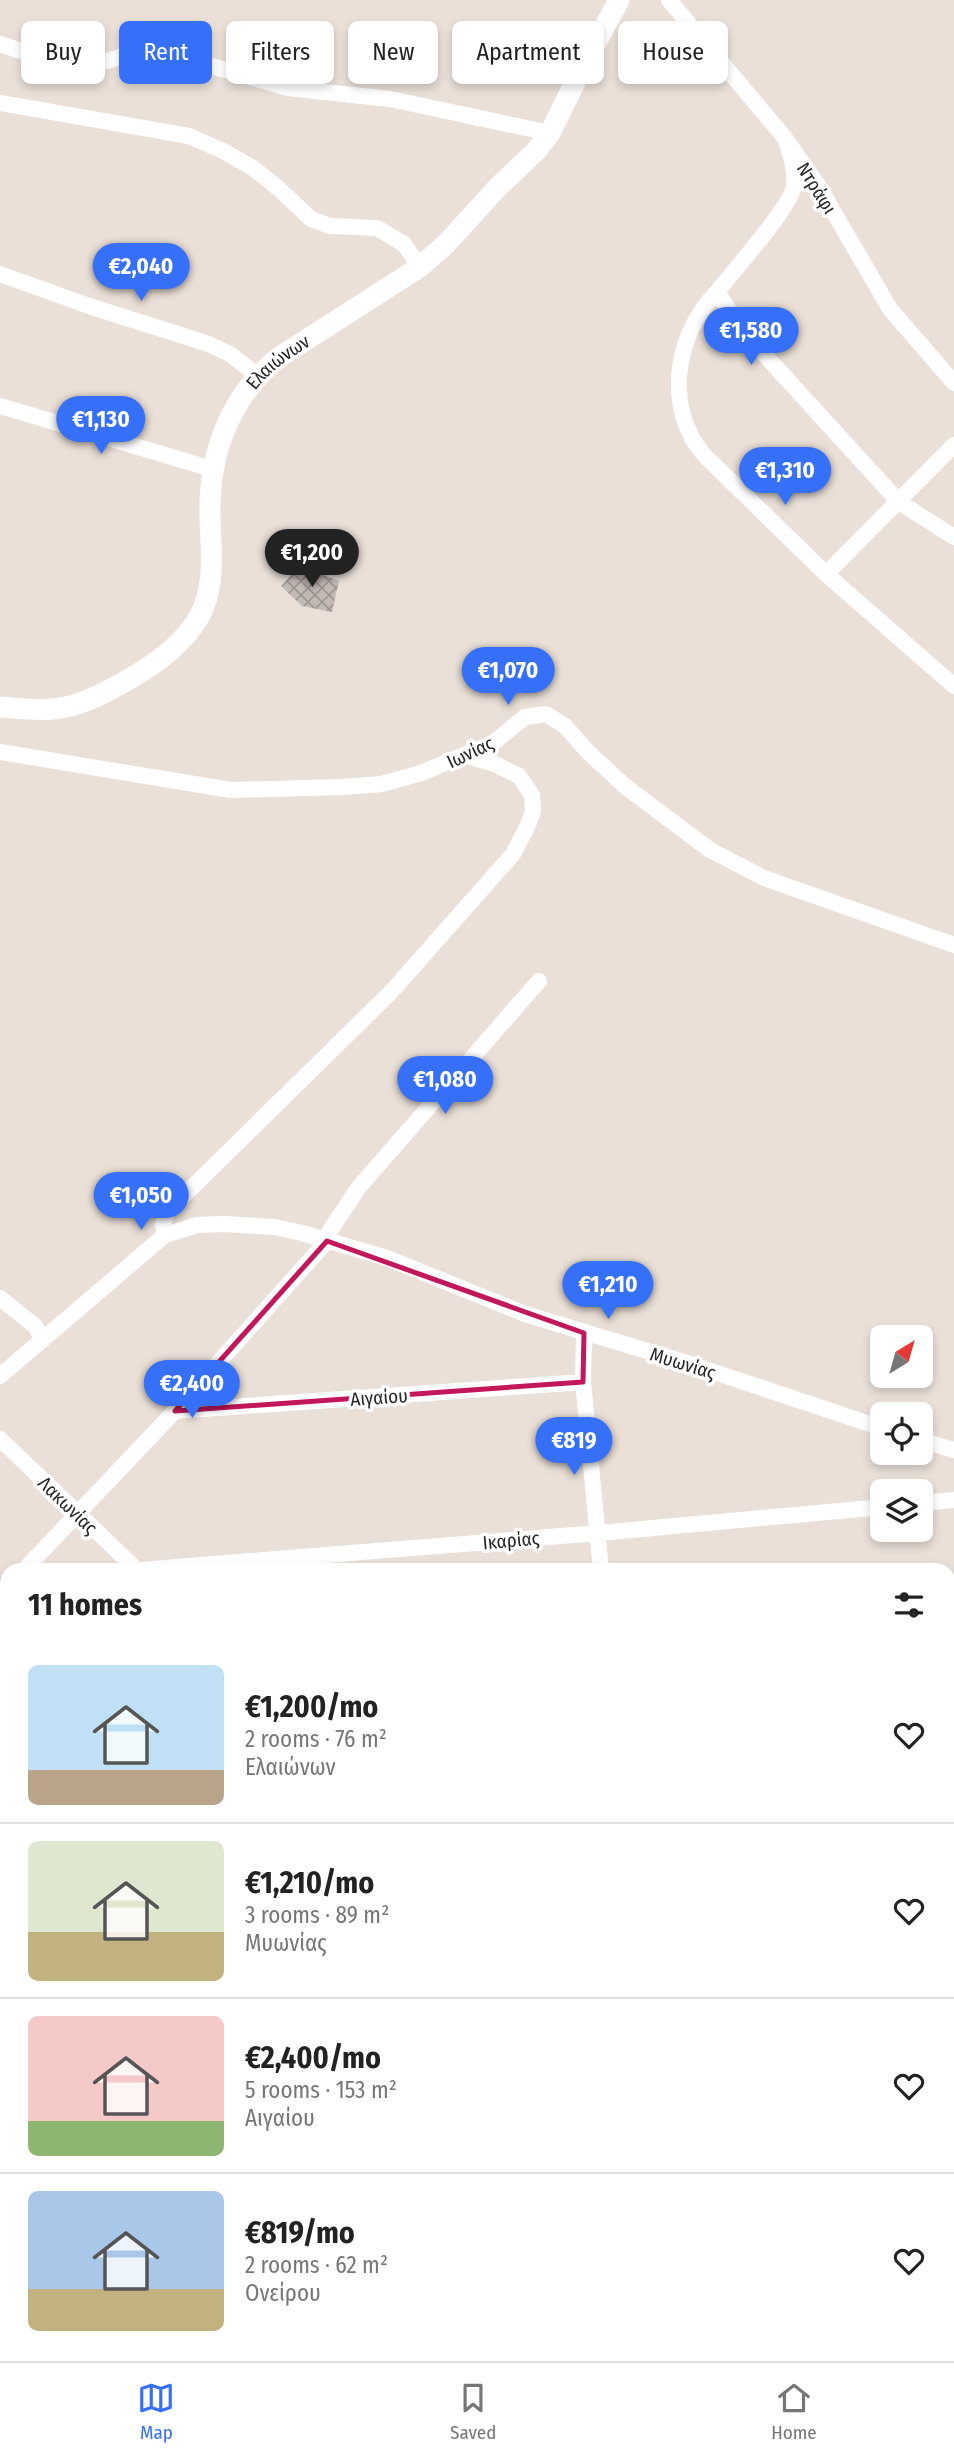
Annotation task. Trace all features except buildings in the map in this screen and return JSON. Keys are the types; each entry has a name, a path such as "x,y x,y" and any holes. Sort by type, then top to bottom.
{"main road":[{"name":"Ελαιώνων","path":"0,707 52,709 81,702 142,671 187,634 203,609 210,582 209,500 212,470 225,427 237,405 258,376 291,349 403,280 419,267 446,244 488,197 536,151 550,133 619,0"}],"street":[{"name":"Ντράφι","path":"669,0 785,138 818,185 890,309 954,383"},
{"path":"0,44 47,59 83,65 142,51 159,51 288,88 390,99 550,133"},
{"path":"0,103 189,136 253,168 311,219 330,226 377,228 404,244 419,267"},
{"path":"785,138 794,172 792,195 780,214 700,312 683,346 680,398 683,421 693,441 705,456 826,574 954,685"},
{"path":"0,274 206,343 230,354 258,376"},
{"path":"717,292 742,330 899,502 954,537"},
{"path":"0,406 212,470"},
{"path":"826,574 954,445"},
{"name":"Ιωνίας","path":"0,752 231,790 342,787 382,783 421,773 494,743 525,717 546,714 565,726 589,753 626,787 710,850 764,878 954,945"},
{"path":"0,1376 165,1235 163,1225 166,1213 392,991 513,854 533,811 532,796 519,776 495,764 464,755"},
{"path":"31,1563 175,1411 327,1241 329,1232 359,1187 539,981"},
{"name":"Μυωνίας","path":"165,1235 197,1225 250,1225 289,1230 387,1258 525,1314 690,1364 870,1424"},
{"path":"0,1298 35,1326 42,1338"},
{"path":"584,1333 583,1382 601,1563"},
{"name":"Αιγαίου","path":"175,1411 583,1382"},
{"name":"Λακωνίας","path":"0,1438 131,1563"},
{"path":"933,1444 954,1450"},
{"path":"933,1502 954,1500"},
{"name":"Ικαρίας","path":"224,1563 870,1508"}],"highlighted area":[{"path":"327,1241 584,1333 583,1382 175,1411"}]}
